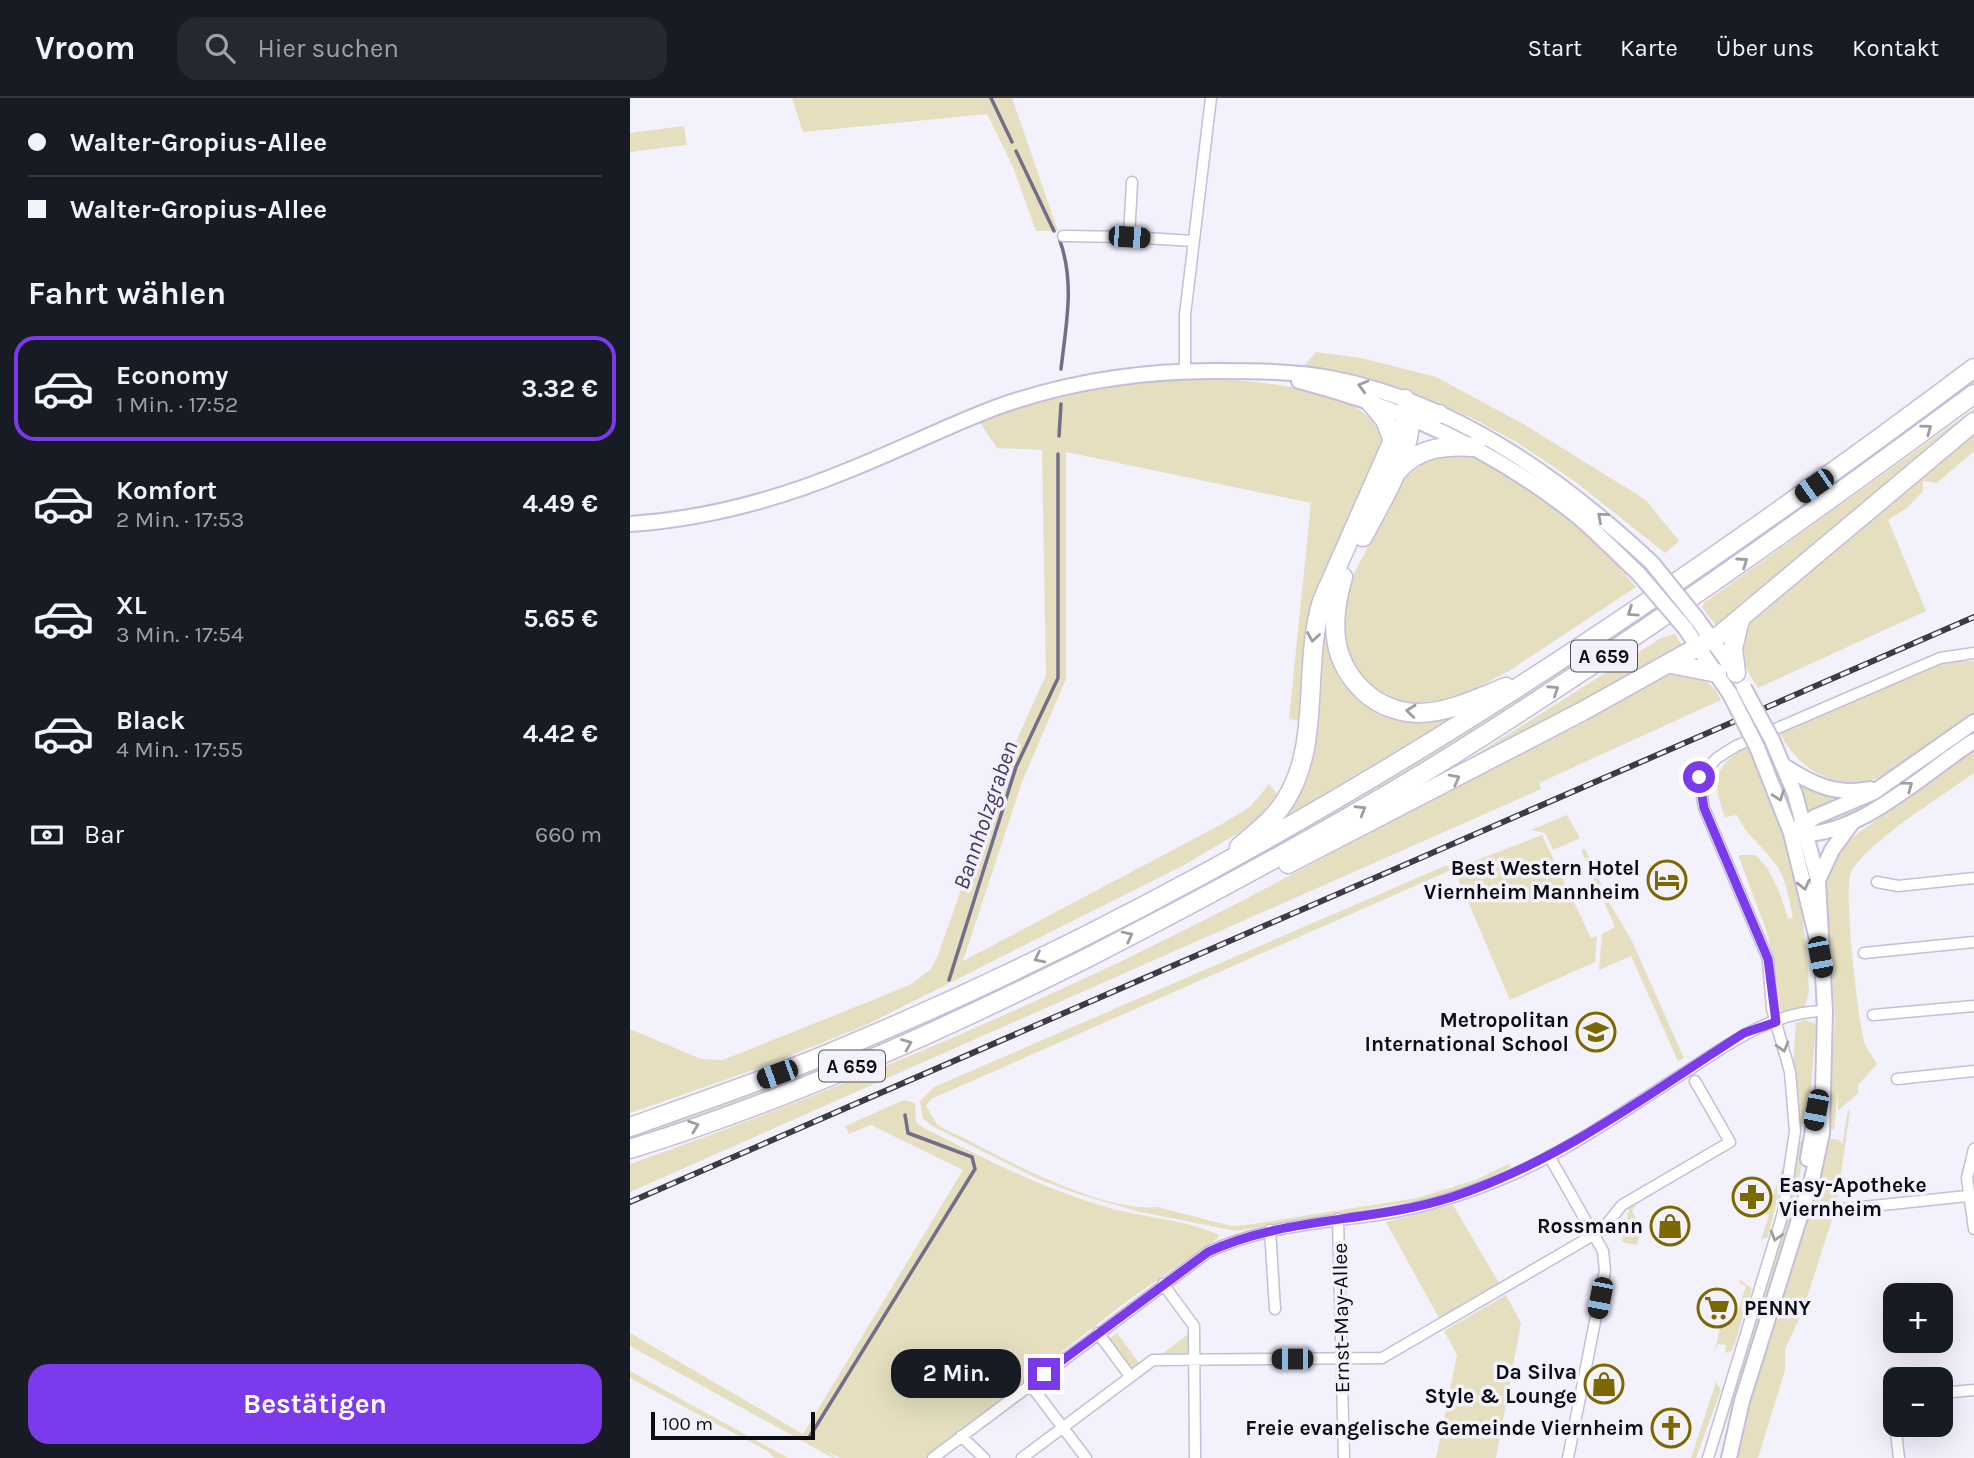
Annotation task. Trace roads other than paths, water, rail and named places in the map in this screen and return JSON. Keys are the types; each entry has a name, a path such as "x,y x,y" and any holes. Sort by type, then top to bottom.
{"highway":[{"name":"A 659","path":"630,1127 857,1042 1089,934 1203,875 1354,790 1545,672 1729,546 1974,368"},
{"name":"A 659","path":"630,1149 784,1094 915,1041 1217,892 1371,804 1557,688 1745,560 1974,394"},
{"path":"1370,402 1384,419 1393,441"},
{"path":"1408,408 1410,437 1343,576 1335,604 1334,633 1345,670 1375,701 1416,713 1461,704 1545,672"},
{"path":"1408,408 1438,414"},
{"path":"1203,875 1261,828 1283,804 1297,779 1306,748 1315,627 1322,601 1408,408"},
{"path":"1217,892 1255,879 1322,847 1671,664 1706,643 1740,620 1974,422"},
{"path":"1391,481 1410,459 1425,451 1447,446 1476,447"},
{"path":"1671,664 1732,678 1733,648 1740,620"}],"main road":[{"path":"630,524 704,515 772,498 848,471 996,408 1051,390 1106,378 1185,371 1264,373 1333,379 1408,408 1476,447 1577,516 1691,623"},
{"path":"1264,373 1370,402 1408,408"},
{"path":"1438,414 1516,455 1556,481 1600,515 1652,564 1772,740 1784,766 1805,828 1818,880 1824,976 1822,1133 1802,1208 1742,1401 1728,1458"},
{"path":"1732,678 1730,694 1757,747 1791,833 1824,976"},
{"path":"1791,833 1885,785 1974,722"},
{"path":"1818,880 1832,850 1851,824 1974,741"},
{"path":"1784,766 1807,781 1836,791 1858,791 1885,785"},
{"path":"1805,828 1851,824"},
{"path":"1720,1458 1742,1401"}],"street":[{"path":"1185,371 1185,315 1211,98"},
{"path":"1129,237 1132,182"},
{"path":"1063,236 1193,241"},
{"path":"1708,1458 1783,1213 1795,1131 1793,1097 1776,1022 1768,959 1704,808 1699,777 1717,758 1735,746 1940,658 1974,653"},
{"path":"1877,882 1898,886 1974,878"},
{"path":"1864,953 1974,942"},
{"path":"1873,1015 1974,1006"},
{"path":"933,1458 1208,1252 1232,1241 1270,1230 1380,1214 1451,1197 1508,1177 1549,1156 1744,1033 1776,1022 1825,1011"},
{"path":"1897,1079 1974,1072"},
{"path":"1022,1458 1153,1360 1381,1358 1594,1235 1602,1230 1622,1205 1730,1142 1695,1081"},
{"path":"1974,1149 1967,1178 1967,1196 1974,1229"},
{"path":"1549,1156 1603,1251 1605,1271 1568,1458"},
{"path":"1844,1209 1967,1196"},
{"name":"Ernst-May-Allee","path":"1338,1219 1344,1458"},
{"path":"1270,1230 1275,1309"},
{"path":"1163,1284 1195,1326 1195,1458"},
{"path":"1098,1333 1130,1376"},
{"path":"1030,1383 1086,1458"},
{"path":"1953,1392 1974,1390"},
{"path":"961,1436 984,1458"},
{"path":"1897,1437 1899,1458"}],"waterway":[{"name":"Bannholzgraben","path":"991,98 1012,142"},
{"name":"Bannholzgraben","path":"1016,151 1054,231"},
{"name":"Bannholzgraben","path":"1060,241 1065,257 1068,288 1061,369"},
{"name":"Bannholzgraben","path":"1059,436 1061,404"},
{"name":"Bannholzgraben","path":"949,980 1016,767 1058,678 1058,454"},
{"name":"Bannholzgraben","path":"810,1436 975,1169 972,1157 908,1133 905,1115"}],"railway":[{"path":"630,1202 1974,617"}],"place":[{"name":"Best Western Hotel Viernheim Mannheim","path":"1667,880"},
{"name":"Metropolitan International School","path":"1596,1032"},
{"name":"Easy-Apotheke Viernheim","path":"1752,1197"},
{"name":"Rossmann","path":"1670,1226"},
{"name":"PENNY","path":"1717,1308"},
{"name":"Da Silva Style & Lounge","path":"1604,1384"},
{"name":"Freie evangelische Gemeinde Viernheim","path":"1671,1428"}]}
